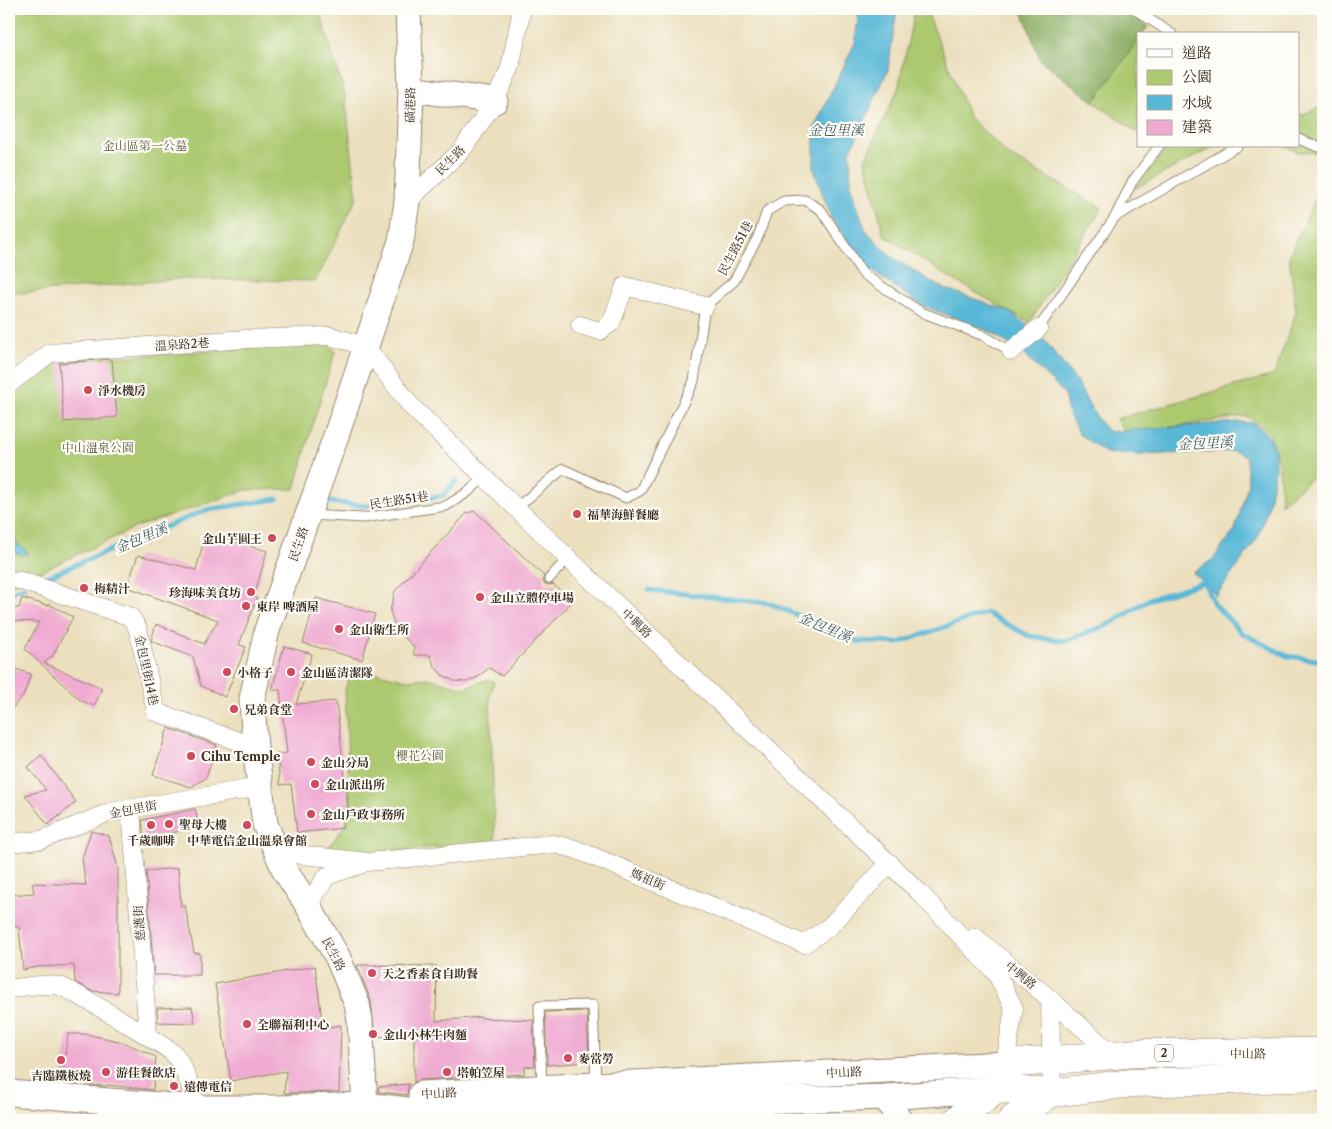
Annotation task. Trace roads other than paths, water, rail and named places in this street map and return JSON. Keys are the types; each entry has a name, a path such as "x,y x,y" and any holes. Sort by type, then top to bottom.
{"main road":[{"name":"中山路","path":"1001,1076 1052,1060 1137,1053 1323,1052"},
{"path":"957,1120 1001,1076 1052,1093"},
{"name":"中山路","path":"1052,1093 1132,1082 1323,1077"},
{"path":"1012,1120 1052,1093"}],"street":[{"name":"磺港路","path":"407,202 411,89 408,9"},
{"name":"民生路","path":"364,1113 360,1020 356,1004 338,958 312,912 285,871 265,824 255,747 252,699 266,630 308,514 401,241 407,202 462,150 495,101 510,68 522,9"},
{"path":"411,89 495,101"},
{"path":"580,325 600,331 611,323 625,286 705,306"},
{"path":"1011,351 1038,329"},
{"name":"溫泉路2巷","path":"9,384 50,353 246,339 330,336 365,346"},
{"name":"中興路","path":"365,346 411,406 568,558 918,890 996,973 1014,1008 1001,1076"},
{"name":"金包里街14巷","path":"18,580 131,617 138,629 156,712 255,747"},
{"name":"金包里街","path":"9,843 40,840 110,812 131,810 201,796 261,788"},
{"name":"慈護街","path":"131,810 148,1036"},
{"name":"媽祖街","path":"276,852 368,862 554,844 575,849 804,944 829,927 890,863"},
{"name":"媽祖街","path":"312,912 314,896 327,876 368,862"},
{"name":"中興路","path":"918,890 1050,998 1114,1056"},
{"path":"9,989 39,985 60,986 148,1036 174,1054 192,1088 197,1108"},
{"path":"1050,998 1052,1093"},
{"name":"中山路","path":"364,1113 412,1094 596,1084 1001,1076"},
{"name":"中山路","path":"9,1093 197,1108 269,1108 364,1113 886,1097 1001,1076"},
{"path":"886,1097 899,1120"}],"lane":[{"path":"1134,9 1169,32"},
{"path":"1300,140 1319,147 1323,146"},
{"path":"1038,329 1115,217 1132,182 1158,148"},
{"path":"1115,217 1235,148"},
{"name":"民生路51巷","path":"705,306 734,281 758,238 767,211 784,201 805,200 821,210 863,274 922,312 982,334 1011,351"},
{"path":"516,508 563,469 626,498 640,491 694,381 705,306"},
{"name":"民生路51巷","path":"308,514 362,518 446,506 468,492 485,477"},
{"path":"548,579 568,558"},
{"path":"542,1087 539,1006 593,1004 596,1084"}],"water":[{"name":"金包里溪","path":"859,9 897,9 888,70 850,152 851,187 865,229 889,255 938,286 1008,311 1042,337 1076,381 1098,420 1109,432 1238,422 1253,423 1265,432 1275,449 1275,469 1268,507 1257,539 1216,596 1193,573 1213,559 1235,530 1248,484 1246,456 1234,451 1139,455 1106,453 1080,435 1068,413 1064,393 1021,352 991,332 921,305 866,267 832,220 814,170 814,128 855,43"},
{"path":"9,528 16,543 29,553 24,555 9,551"}],"waterway":[{"name":"金包里溪","path":"330,502 366,506 443,496 456,481"},
{"name":"金包里溪","path":"37,581 206,510 277,499"},
{"name":"金包里溪","path":"649,590 769,603 857,641 898,643 986,613 1029,636 1065,641 1108,625 1150,599 1204,582 1214,604 1242,633 1287,656 1323,661"},
{"name":"金包里溪","path":"9,593 24,587"}],"place":[{"name":"淨水機房","path":"88,390"},
{"name":"福華海鮮餐廳","path":"577,514"},
{"name":"金山芋圓王","path":"272,538"},
{"name":"梅精汁","path":"84,588"},
{"name":"珍海味美食坊","path":"251,592"},
{"name":"金山立體停車場","path":"480,597"},
{"name":"東岸 啤酒屋","path":"246,606"},
{"name":"金山衛生所","path":"339,629"},
{"name":"小格子","path":"227,672"},
{"name":"金山區清潔隊","path":"291,672"},
{"name":"兄弟食堂","path":"234,709"},
{"name":"Cihu Temple","path":"191,756"},
{"name":"金山分局","path":"311,762"},
{"name":"金山派出所","path":"315,784"},
{"name":"金山戶政事務所","path":"311,814"},
{"name":"聖母大樓","path":"169,824"},
{"name":"千歲咖啡","path":"151,825"},
{"name":"中華電信金山溫泉會館","path":"247,825"},
{"name":"天之香素食自助餐","path":"372,973"},
{"name":"全聯福利中心","path":"247,1024"},
{"name":"金山小林牛肉麵","path":"373,1034"},
{"name":"麥當勞","path":"568,1058"},
{"name":"吉臨鐵板燒","path":"61,1060"},
{"name":"游佳餐飲店","path":"106,1072"},
{"name":"塔帕笠屋","path":"447,1072"},
{"name":"遠傳電信","path":"174,1086"}],"park label":[{"name":"金山區第一公墓","path":"145,145"},
{"name":"中山溫泉公園","path":"98,447"},
{"name":"櫻花公園","path":"420,755"}]}
